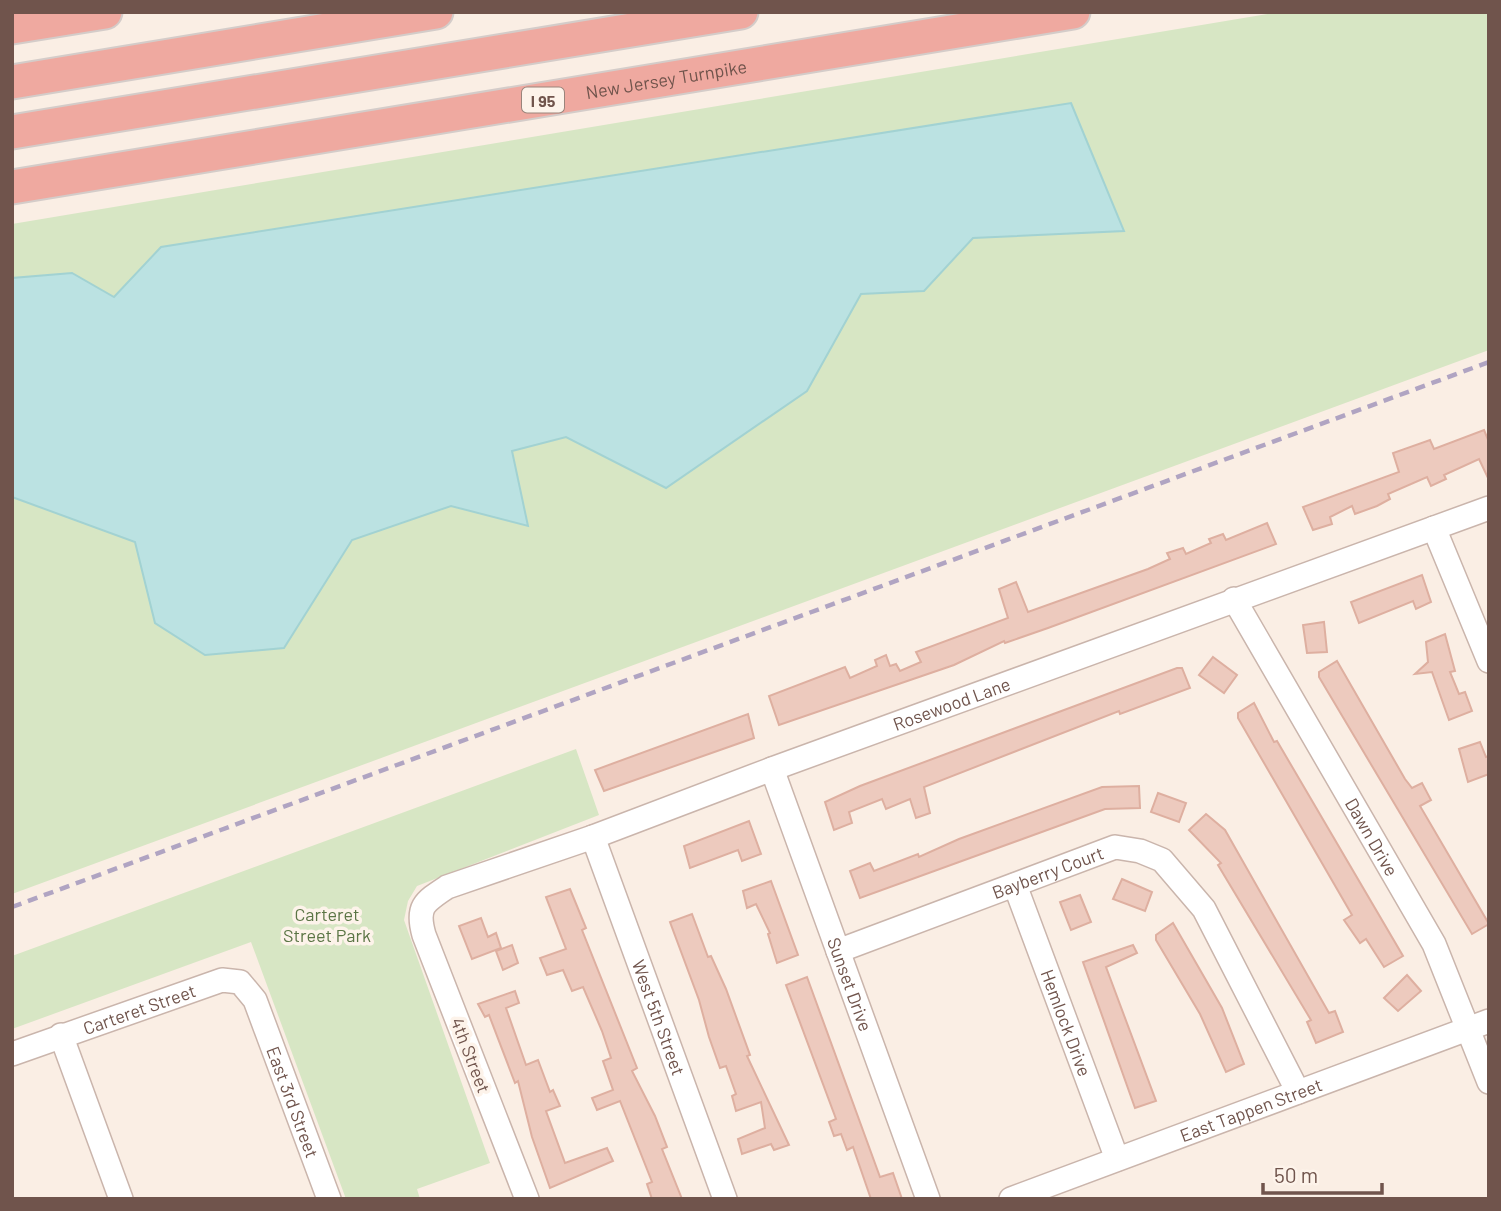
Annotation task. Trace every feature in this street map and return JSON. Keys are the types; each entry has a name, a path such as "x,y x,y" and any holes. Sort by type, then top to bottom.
{"highway":[{"path":"12,27 105,12"},
{"path":"12,82 436,12"},
{"path":"12,132 741,12"},
{"name":"New Jersey Turnpike","path":"12,187 1073,12"}],"street":[{"name":"Rosewood Lane","path":"422,911 426,901 447,887 593,837 1234,599 1489,508"},
{"path":"1434,528 1489,661"},
{"name":"Dawn Drive","path":"1234,599 1478,1025 1489,1082"},
{"name":"Sunset Drive","path":"772,769 928,1199"},
{"name":"West 5th Street","path":"593,837 725,1199"},
{"name":"Bayberry Court","path":"838,951 1115,848 1140,851 1162,860 1205,909 1298,1092"},
{"name":"Hemlock Drive","path":"1015,885 1117,1159"},
{"name":"4th Street","path":"422,911 419,918 424,935 527,1199"},
{"name":"Carteret Street","path":"12,1054 222,980 240,982 257,1006"},
{"name":"East 3rd Street","path":"257,1006 329,1199"},
{"name":"East Tappen Street","path":"1011,1199 1478,1025"},
{"path":"61,1035 121,1199"}],"green space":[{"path":"1279,12 1489,12 1489,350 12,894 12,497 136,542 155,623 284,648 352,540 451,506 528,525 511,451 566,437 666,488 807,391 861,294 924,291 973,238 1124,230 1071,103 161,247 114,297 72,273 12,278 12,224"},
{"name":"Carteret Street Park","path":"576,749 599,815 417,886 408,901 404,920 490,1163 417,1189 420,1199 346,1199 251,942 12,1029 12,956"}],"water":[{"path":"1071,103 1124,231 973,238 924,291 861,294 807,391 666,488 566,437 512,451 528,526 451,506 352,540 284,648 205,655 155,623 135,542 12,497 12,278 72,273 114,297 161,247"}],"building":[{"path":"1484,430 1489,442 1489,480 1479,459 1444,475 1446,479 1431,486 1427,477 1388,494 1390,499 1377,506 1355,514 1352,506 1330,517 1332,524 1313,530 1303,507 1399,472 1393,453 1430,440 1434,449"},
{"path":"1267,523 1276,544 1048,628 1005,643 1004,641 954,665 779,725 769,696 845,667 850,678 877,666 875,660 886,655 890,666 896,664 900,671 921,662 916,652 1008,618 999,589 1016,582 1028,612 1148,569 1170,559 1167,553 1183,548 1186,554 1211,543 1209,539 1223,534 1226,540"},
{"path":"1422,575 1431,602 1416,609 1413,601 1359,623 1351,602"},
{"path":"1324,622 1327,652 1307,653 1303,625"},
{"path":"1445,634 1455,671 1450,672 1459,694 1465,692 1472,711 1449,720 1432,672 1415,674 1428,662 1426,642"},
{"path":"1213,657 1237,675 1224,693 1199,675"},
{"path":"1337,661 1405,779 1412,788 1422,783 1431,800 1420,806 1489,924 1472,934 1319,677 1319,672"},
{"path":"1182,668 1190,688 1120,714 1119,711 924,787 930,813 916,818 910,799 886,809 882,799 849,812 852,823 834,830 825,802 860,786"},
{"path":"1254,703 1274,742 1277,741 1403,956 1384,967 1366,939 1360,943 1344,920 1352,915 1238,718 1238,713"},
{"path":"748,714 754,738 604,791 595,770"},
{"path":"1480,742 1486,757 1489,756 1489,774 1468,782 1459,749"},
{"path":"1139,786 1140,808 1105,809 860,898 850,871 870,863 874,871 918,854 919,857 959,839 1102,787"},
{"path":"1158,793 1186,803 1179,822 1151,812"},
{"path":"1206,814 1225,830 1329,1013 1335,1011 1343,1032 1316,1043 1307,1022 1311,1020 1218,865 1221,863 1189,830"},
{"path":"749,821 761,854 742,861 738,850 690,868 684,846"},
{"path":"1122,879 1152,892 1145,911 1113,899"},
{"path":"771,881 798,955 777,963 768,934 770,933 756,904 747,908 743,891"},
{"path":"570,889 586,928 582,930 637,1068 632,1071 667,1147 662,1149 682,1199 652,1199 647,1184 652,1182 620,1101 597,1110 592,1098 613,1090 603,1061 611,1058 602,1031 583,987 572,991 563,970 547,975 540,958 566,949 546,897"},
{"path":"1080,895 1091,922 1071,930 1060,902"},
{"path":"692,914 708,957 711,956 726,989 750,1055 747,1056 789,1145 774,1150 771,1144 742,1154 738,1139 765,1128 761,1102 736,1111 732,1096 736,1094 726,1066 720,1068 699,1000 670,922"},
{"path":"481,918 488,937 496,933 501,948 472,959 459,926"},
{"path":"1173,923 1222,1008 1244,1064 1226,1072 1200,1014 1156,940 1156,935"},
{"path":"512,945 518,963 503,970 496,951"},
{"path":"1133,945 1137,953 1106,967 1156,1101 1135,1108 1083,962"},
{"path":"1407,975 1421,991 1398,1011 1384,998"},
{"path":"807,977 880,1177 893,1173 902,1199 871,1199 853,1147 847,1150 841,1134 834,1136 829,1122 836,1119 786,985"},
{"path":"515,991 519,1003 506,1008 526,1065 538,1060 550,1092 553,1090 560,1106 546,1111 565,1163 607,1148 613,1161 550,1188 532,1137 518,1081 515,1083 489,1015 485,1017 478,1004"}],"railway":[{"path":"12,907 1489,362"}]}
